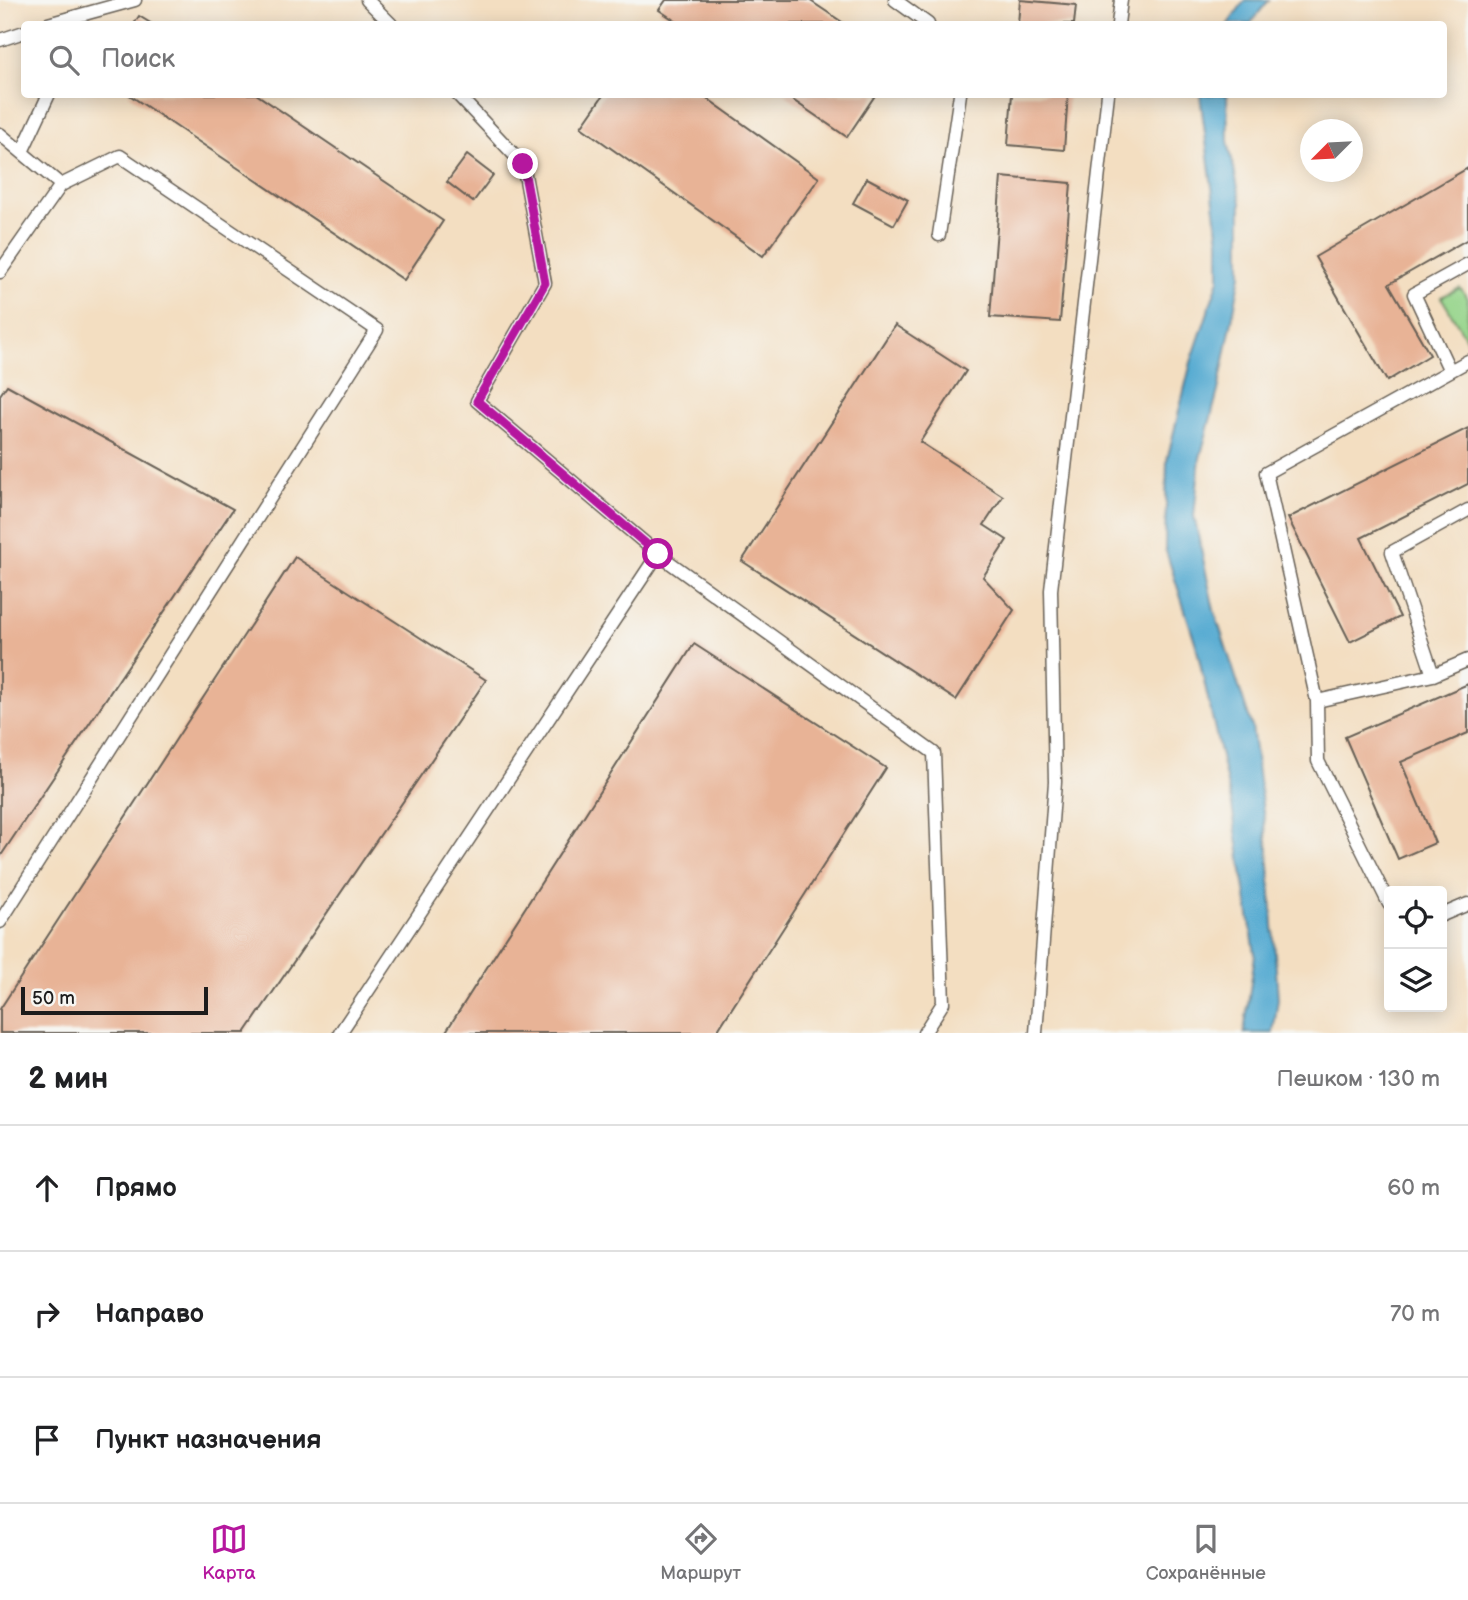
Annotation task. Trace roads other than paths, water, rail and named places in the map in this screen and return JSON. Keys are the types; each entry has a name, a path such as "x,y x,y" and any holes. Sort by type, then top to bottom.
{"lane":[{"path":"58,21 135,0"},
{"path":"367,0 387,21"},
{"path":"895,0 924,21"},
{"path":"1118,21 1121,0"},
{"path":"82,21 87,12"},
{"path":"0,40 21,33"},
{"path":"22,152 47,98"},
{"path":"461,98 523,164 545,283 477,401 658,554 933,753 943,1003 924,1033"},
{"path":"939,236 959,98"},
{"path":"1036,1033 1055,782 1051,590 1108,98"},
{"path":"0,134 61,185"},
{"path":"0,272 61,185 120,156 377,330 0,922"},
{"path":"1450,370 1415,294 1468,264"},
{"path":"1384,894 1318,761 1317,701 1266,473 1468,361"},
{"path":"1433,675 1392,552 1468,510"},
{"path":"340,1033 658,554"},
{"path":"1317,701 1433,675 1468,660"},
{"path":"1447,913 1468,904"}],"water":[{"path":"1245,0 1269,0 1252,21 1230,21"},
{"path":"1200,98 1227,98 1228,141 1241,202 1241,275 1218,391 1200,458 1194,516 1214,610 1252,727 1268,849 1278,999 1273,1033 1244,1033 1255,954 1232,806 1196,645 1165,548 1167,460 1191,362 1219,279 1219,241"}]}
